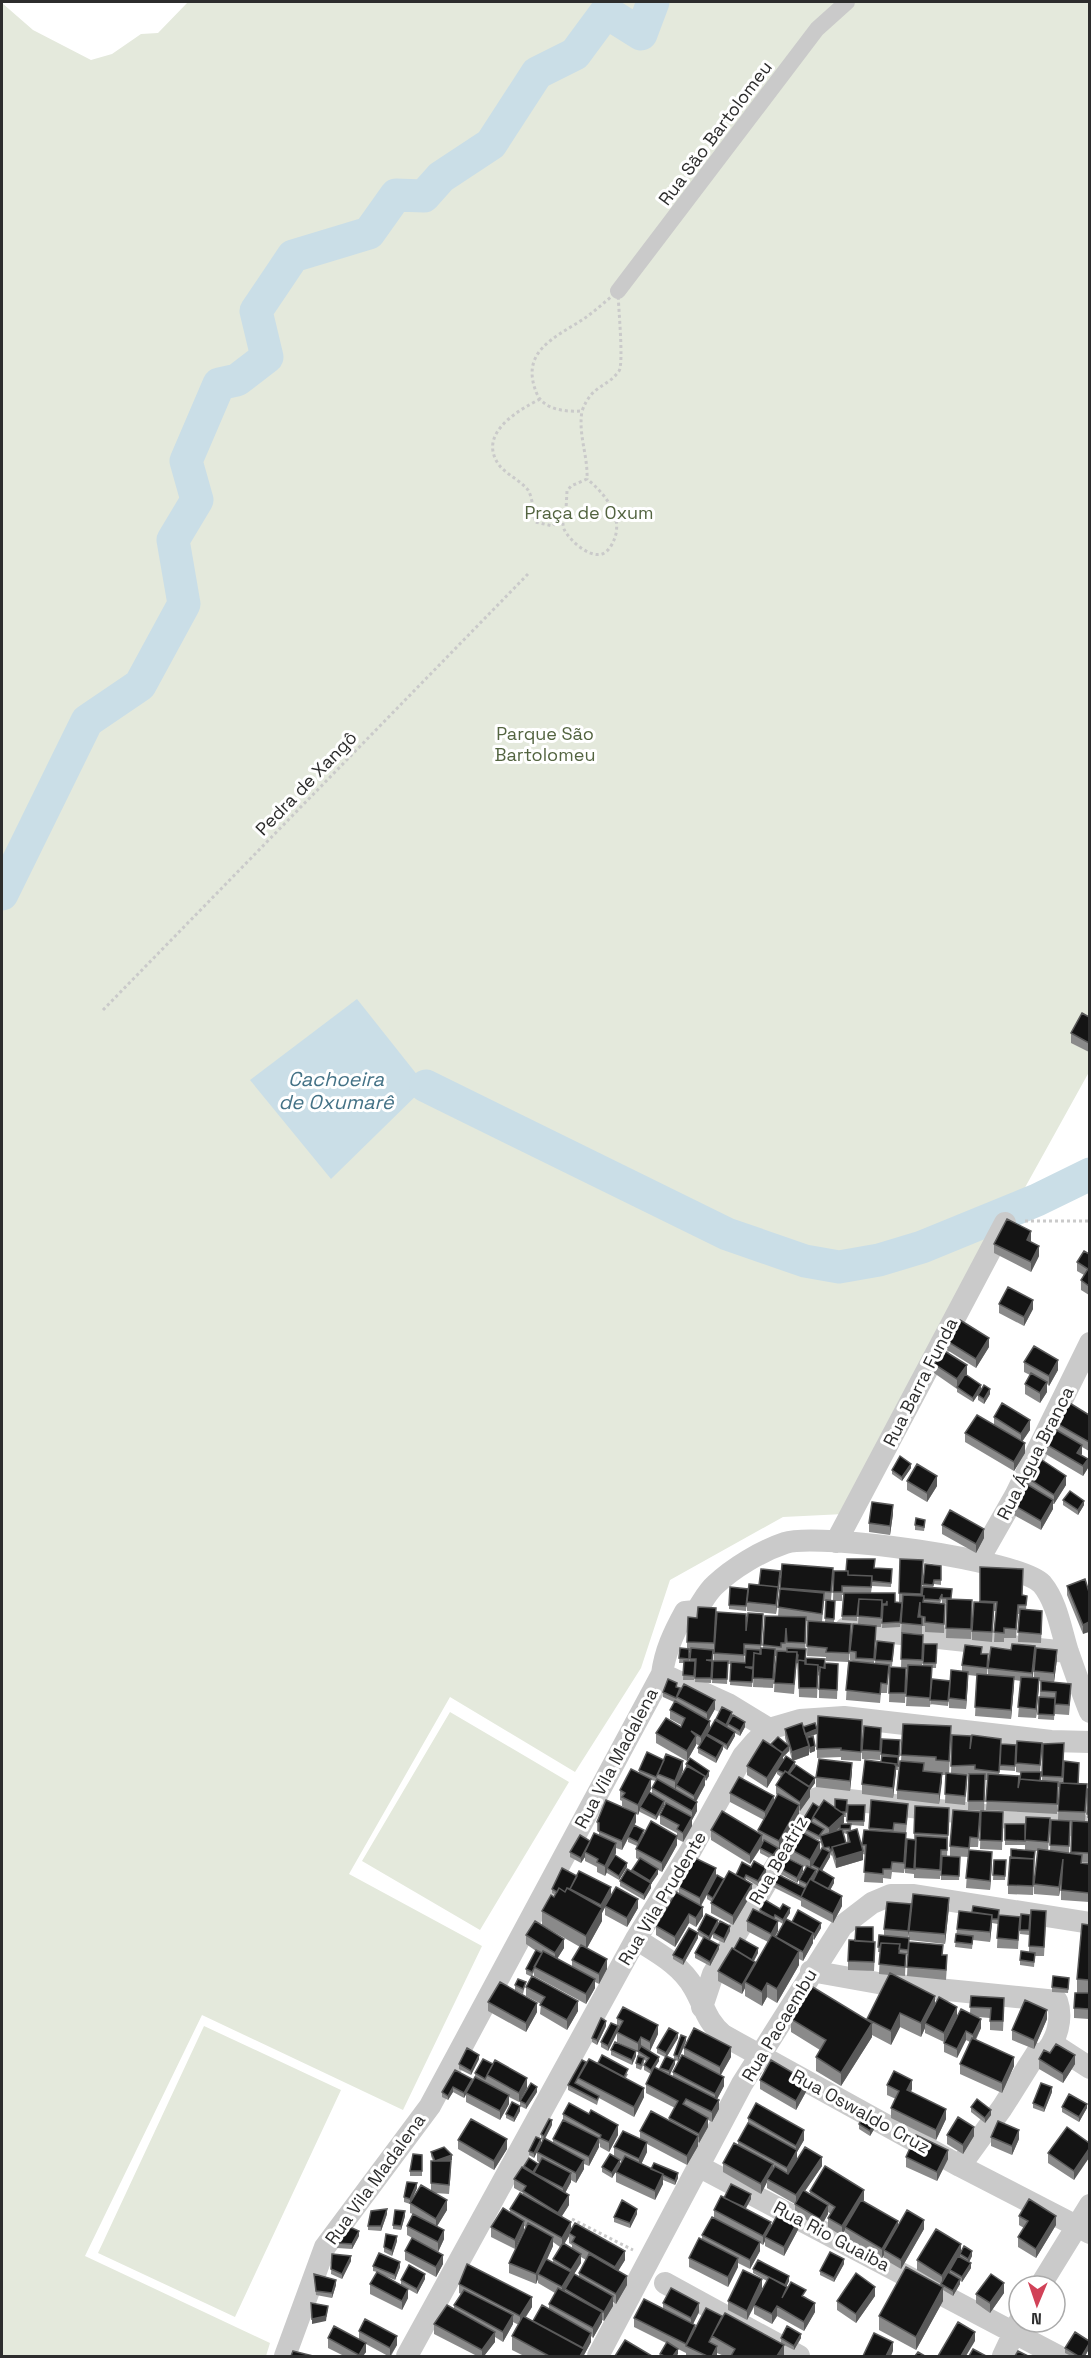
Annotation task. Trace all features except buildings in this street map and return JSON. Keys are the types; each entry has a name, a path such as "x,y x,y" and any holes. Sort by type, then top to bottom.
{"street":[{"name":"Rua São Bartolomeu","path":"618,291 817,29 847,2"},
{"name":"Rua Barra Funda","path":"836,1542 1005,1223"},
{"name":"Rua Água Branca","path":"978,1561 1015,1496 1089,1343"},
{"name":"Rua Vila Madalena","path":"285,2356 325,2247 430,2106 662,1674 664,1656 674,1632 686,1612 696,1611 714,1586 771,1549 797,1541 836,1542 918,1551 978,1561 1028,1574 1041,1584 1052,1601 1089,1712"},
{"path":"696,1611 724,1615"},
{"path":"824,1626 1068,1653"},
{"path":"662,1674 728,1704 769,1729"},
{"name":"Rua Vila Prudente","path":"407,2356 636,1939 691,1850 743,1756 769,1729 800,1720 844,1717 1051,1741 1089,1742"},
{"name":"Rua Beatriz","path":"702,2007 707,1986 717,1966 815,1799 821,1797 1089,1827"},
{"name":"Rua Pacaembu","path":"598,2356 760,2054 842,1926 872,1903 891,1895 914,1895 1089,1923"},
{"path":"636,1939 685,1974 695,1989 709,2023 723,2035 760,2054"},
{"path":"812,1971 878,1983 1057,2001 1060,2011 1053,2044 1045,2053 1036,2054 1002,2108 960,2166"},
{"path":"1053,2044 1089,2068"},
{"name":"Rua Oswaldo Cruz","path":"760,2054 960,2166 1083,2230"},
{"name":"Rua Rio Guaiba","path":"700,2167 1007,2322"},
{"path":"1049,2274 1083,2230 1089,2205"},
{"path":"665,2283 799,2356"},
{"path":"1003,2356 1013,2334"},
{"name":"Rua Rio Guaiba","path":"1026,2334 1058,2356"}],"path":[{"path":"582,411 554,408 540,399 535,388 534,369 540,348 553,336 582,320 618,291"},
{"path":"587,479 588,467 580,433 582,411 590,393 618,373 621,367 618,291"},
{"path":"540,399 518,411 501,425 494,438 495,457 505,471 527,489 535,522 553,526 566,509"},
{"path":"587,479 602,492 611,506 616,524 615,537 610,548 601,554 592,554 569,538 563,528 567,491 587,479"},
{"name":"Pedra de Xangô","path":"104,1010 528,574"},
{"path":"1005,1223 1040,1220 1089,1221"},
{"path":"572,2219 650,2259"}],"green space":[{"name":"Parque São Bartolomeu","path":"188,2 1089,2 1089,1072 844,1514 783,1517 670,1580 641,1668 575,1772 450,1697 349,1874 482,1946 403,2110 202,2015 85,2256 270,2343 266,2356 2,2356 2,3 33,30 91,60 112,54 141,34 158,33"},
{"path":"450,1712 569,1782 480,1930 362,1861"},
{"path":"204,2026 341,2090 235,2317 98,2253"}],"water":[{"name":"Cachoeira de Oxumarê","path":"357,999 426,1086 331,1179 250,1080"}],"waterway":[{"path":"2,894 87,721 140,685 184,604 173,540 197,500 186,461 219,384 237,380 267,357 256,311 293,256 369,233 396,195 424,196 441,177 491,144 537,73 575,54 606,12 641,34 653,2"},
{"path":"426,1086 727,1234 805,1261 839,1267 879,1260 922,1247 1037,1200 1090,1174"}],"park label":[{"name":"Praça de Oxum","path":"589,512"}]}
